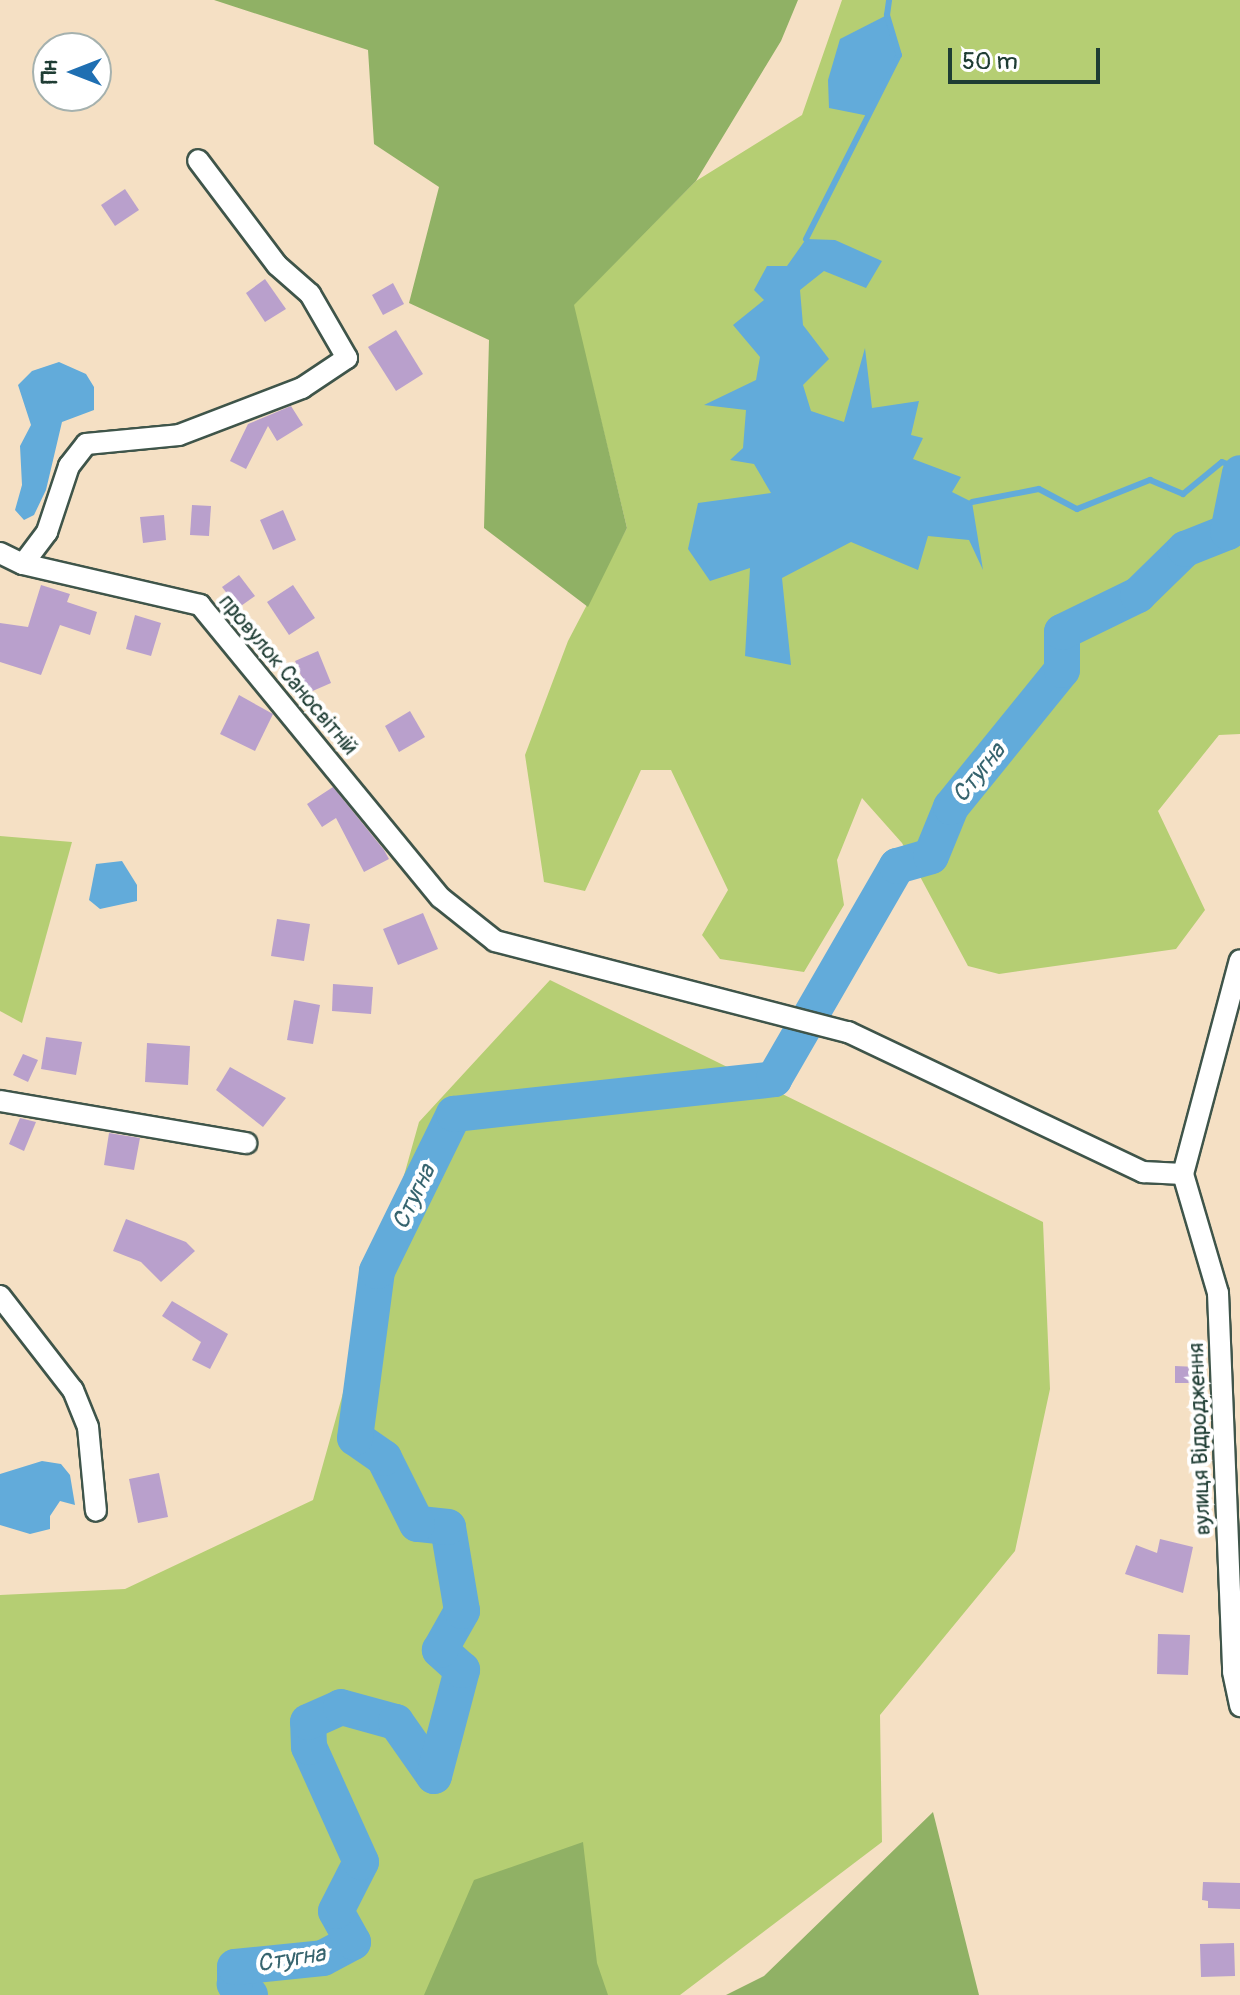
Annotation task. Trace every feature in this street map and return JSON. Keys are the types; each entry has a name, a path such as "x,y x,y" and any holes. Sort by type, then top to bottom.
{"street":[{"path":"23,564 47,532 69,466 86,444 179,435 302,388 347,358 310,294 277,265 198,160"},
{"name":"провулок Саносвітній","path":"0,553 23,564 200,605 441,898 495,941 778,1011 848,1032 1143,1172 1183,1174"},
{"path":"1183,1174 1231,1020 1240,960"},
{"path":"0,1101 246,1143"},
{"name":"вулиця Відродження","path":"1183,1174 1218,1293 1233,1672 1240,1706"},
{"path":"0,1296 73,1390 88,1427 96,1511"}],"green space":[{"path":"214,0 798,0 781,41 696,181 574,305 627,528 588,607 484,528 489,340 409,303 439,187 374,144 368,50"},
{"path":"842,0 1240,0 1240,734 1219,735 1158,811 1205,910 1176,949 999,974 968,966 902,843 862,798 837,860 844,905 804,972 720,959 702,935 728,890 671,770 641,770 585,891 544,882 525,755 568,641 627,528 573,305 696,181 802,115"},
{"path":"0,836 72,842 22,1023 0,1011"},
{"path":"550,980 1043,1222 1050,1389 1015,1551 880,1715 882,1842 680,1995 0,1995 0,1595 125,1589 313,1500 419,1122"},
{"path":"933,1812 979,1995 726,1995 764,1976"},
{"path":"583,1842 597,1963 608,1995 424,1995 474,1880"}],"water":[{"path":"887,15 899,55 869,116 829,108 828,80 840,39"},
{"path":"806,239 835,240 882,261 866,288 824,271 800,290 803,325 829,359 803,385 811,411 844,422 865,348 872,408 919,401 911,435 923,438 913,459 961,477 952,492 972,502 983,570 969,540 928,536 918,570 851,542 782,578 791,665 745,656 750,568 710,581 688,549 698,503 771,493 754,464 730,460 743,448 746,410 704,405 756,380 760,357 733,325 764,300 754,290 767,266 787,266"},
{"path":"59,362 86,374 94,387 94,410 62,422 46,490 34,515 24,520 15,510 22,485 20,446 31,425 18,385 32,371"},
{"path":"122,861 137,885 137,901 100,909 89,900 96,864"},
{"path":"42,1461 61,1464 70,1475 75,1505 60,1501 50,1516 50,1529 30,1534 0,1525 0,1474"}],"building":[{"path":"125,189 139,210 115,226 101,205"},
{"path":"265,279 286,309 265,322 246,293"},
{"path":"393,283 404,304 383,315 372,295"},
{"path":"396,330 423,374 396,391 368,347"},
{"path":"291,406 303,425 277,441 268,426 246,469 230,461 248,424"},
{"path":"192,505 211,506 209,536 190,535"},
{"path":"283,510 296,540 273,550 260,520"},
{"path":"164,515 166,540 143,543 140,517"},
{"path":"239,575 255,596 238,608 222,587"},
{"path":"41,585 70,594 67,602 97,612 90,635 60,625 41,675 0,662 0,623 28,627"},
{"path":"293,585 315,618 289,635 267,602"},
{"path":"135,615 161,623 151,656 126,649"},
{"path":"318,651 331,683 308,693 295,661"},
{"path":"239,695 273,714 255,751 220,734"},
{"path":"410,711 425,737 399,752 385,726"},
{"path":"333,787 389,859 364,872 336,818 322,827 307,804"},
{"path":"423,913 438,949 398,965 383,929"},
{"path":"277,919 310,924 304,961 271,956"},
{"path":"333,984 373,987 371,1014 332,1011"},
{"path":"294,1000 320,1005 313,1044 287,1040"},
{"path":"46,1037 82,1042 76,1075 41,1069"},
{"path":"147,1043 190,1046 188,1085 145,1082"},
{"path":"23,1054 38,1060 28,1082 13,1075"},
{"path":"230,1067 286,1098 263,1127 216,1090"},
{"path":"20,1118 36,1122 24,1151 9,1144"},
{"path":"109,1133 140,1138 134,1170 104,1165"},
{"path":"126,1219 186,1242 195,1251 161,1282 141,1262 113,1251"},
{"path":"172,1301 228,1334 210,1369 192,1360 201,1342 162,1316"},
{"path":"1175,1366 1197,1367 1197,1383 1175,1383"},
{"path":"159,1473 168,1517 138,1523 129,1479"},
{"path":"1160,1539 1193,1547 1183,1593 1125,1574 1136,1545 1157,1553"},
{"path":"1158,1634 1190,1635 1188,1675 1157,1674"},
{"path":"1203,1882 1240,1883 1240,1909 1208,1908 1208,1901 1202,1900"},
{"path":"1234,1943 1235,1976 1201,1977 1200,1944"}],"waterway":[{"path":"806,239 899,55 887,15 889,0"},
{"path":"972,502 1039,489 1077,509 1150,480 1183,494 1222,462 1240,469"},
{"name":"Стугна","path":"250,1995 235,1984 235,1967 323,1958 353,1942 336,1911 361,1862 309,1747 308,1722 341,1707 396,1722 434,1776 462,1670 440,1650 462,1611 448,1527 417,1524 384,1458 355,1438 377,1271 454,1114 774,1079 897,866 931,856 951,807 1062,670 1062,632 1138,595 1185,549 1228,532 1240,473"}]}
